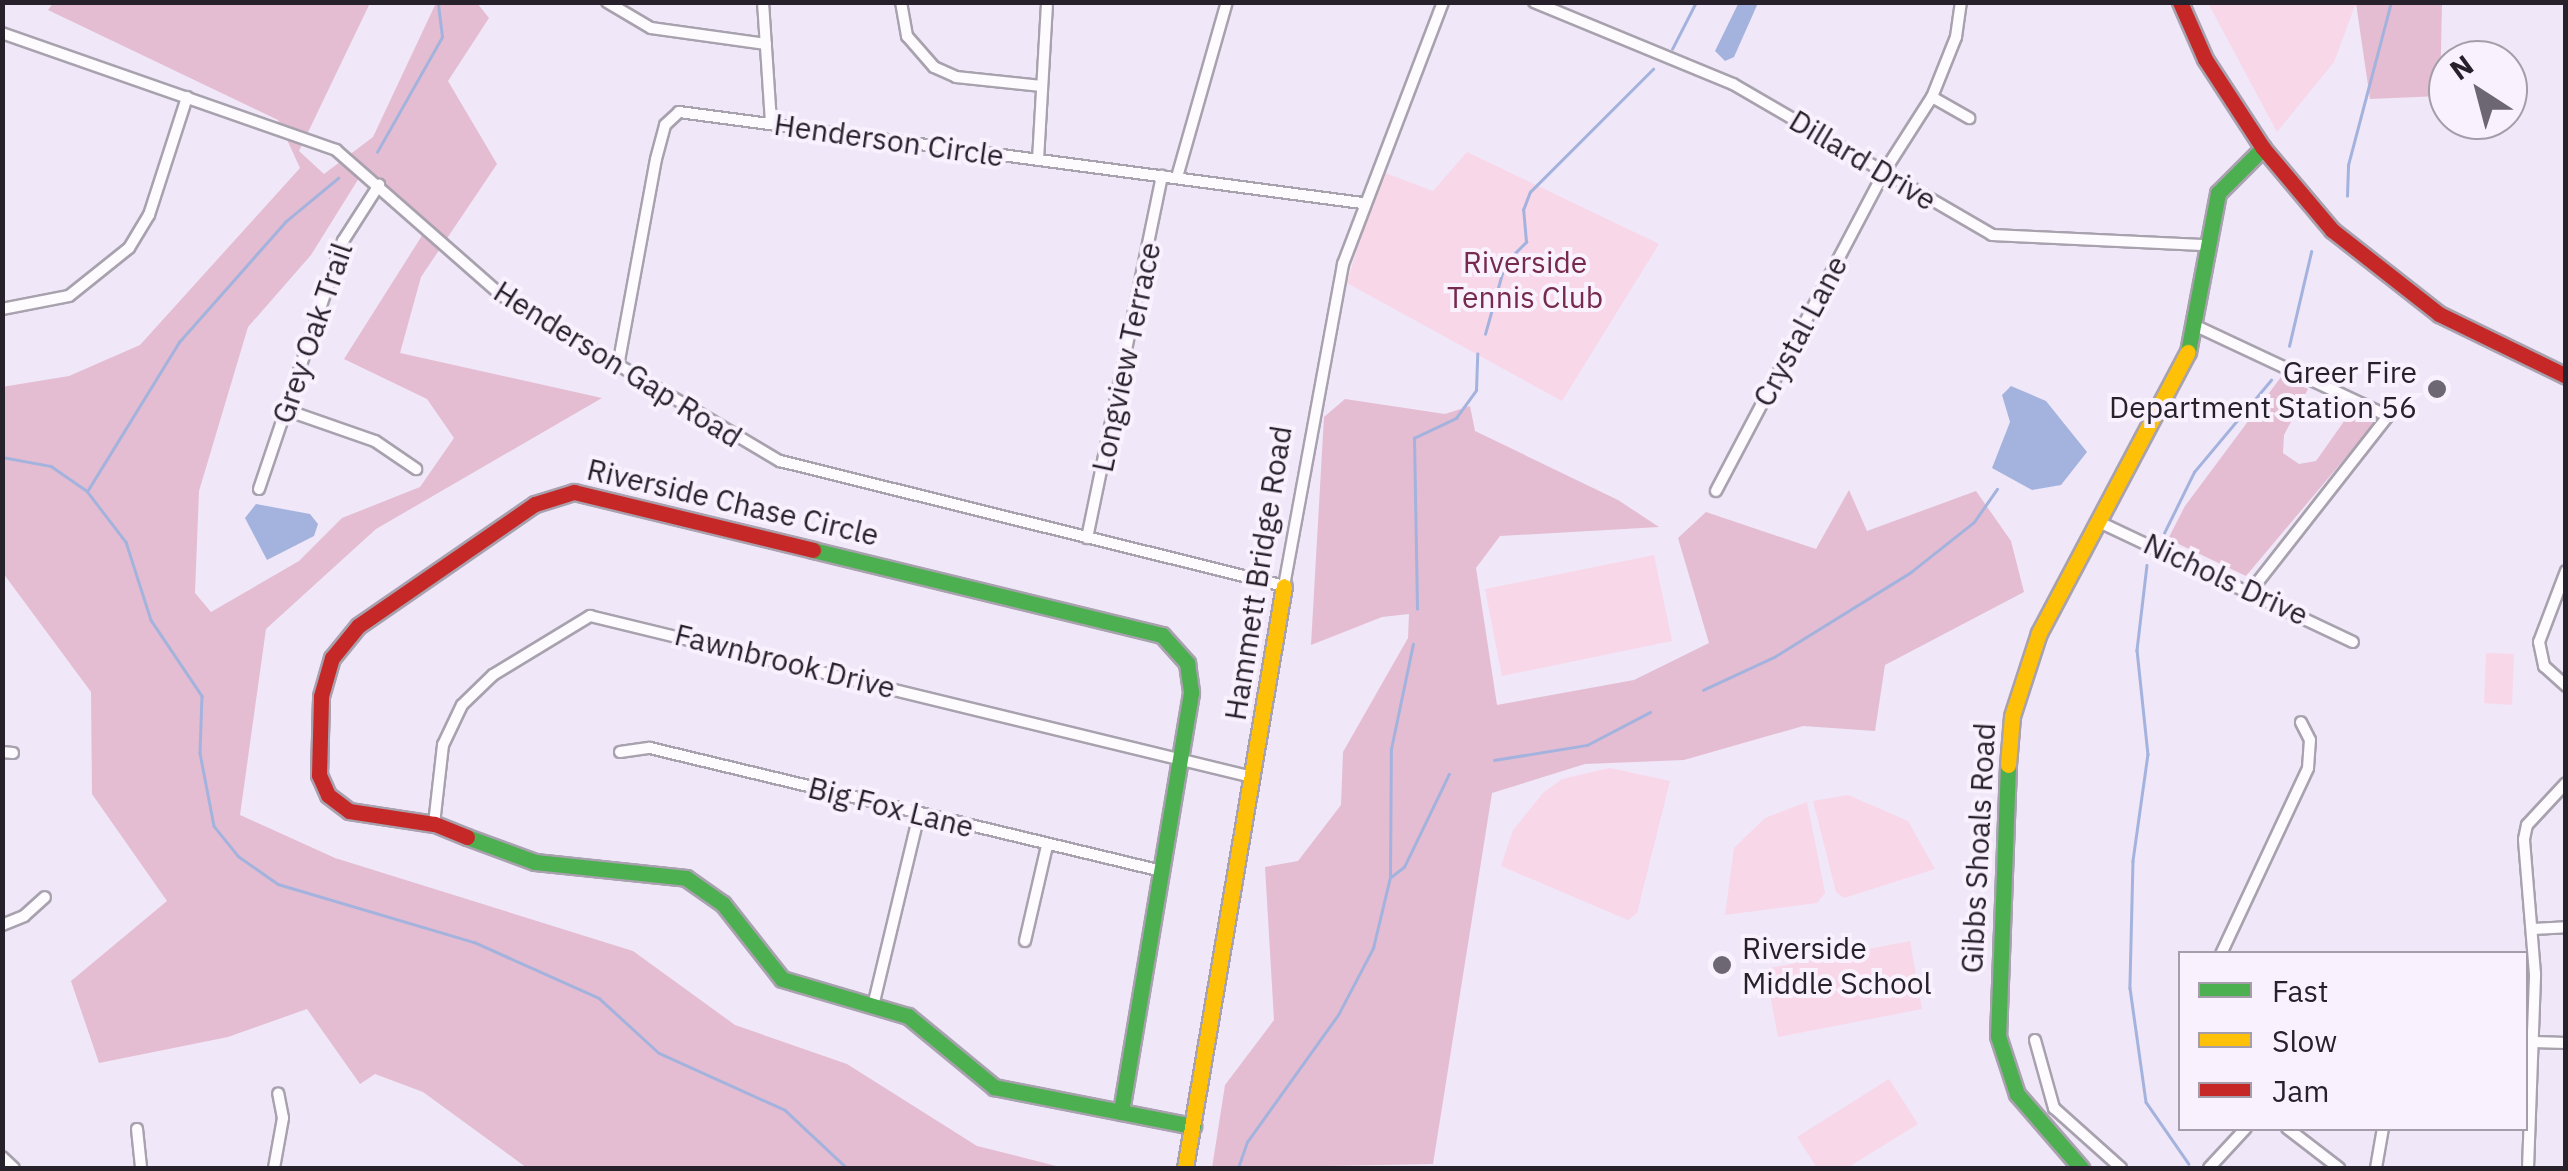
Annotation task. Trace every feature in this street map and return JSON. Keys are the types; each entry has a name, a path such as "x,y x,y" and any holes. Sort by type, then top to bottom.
{"street":[{"path":"607,2 652,28 766,44"},
{"path":"763,2 771,124"},
{"path":"901,2 907,36 934,67 956,77 1042,86"},
{"path":"1038,160 1047,2"},
{"path":"1177,177 1228,2"},
{"name":"Hammett Bridge Road","path":"1185,1168 1324,342 1362,203 1444,2"},
{"name":"Dillard Drive","path":"1534,2 1732,84 2002,238 2208,245"},
{"name":"Crystal Lane","path":"1716,491 1884,172 1932,97 1956,37 1960,2"},
{"path":"2180,2 2205,59 2263,148 2332,230 2389,280 2469,333 2566,376"},
{"name":"Henderson Gap Road","path":"2,33 314,140 379,185 501,295 780,461 1284,586"},
{"path":"2,309 69,296 129,248 149,216 186,97"},
{"path":"1932,97 1969,118"},
{"name":"Henderson Circle","path":"618,366 667,121 687,111 1362,203"},
{"name":"Gibbs Shoals Road","path":"2081,1168 2032,1117 2004,1066 1997,1020 1999,896 2016,695 2039,633 2097,522 2172,394 2196,326 2218,193 2237,167 2263,148"},
{"name":"Longview Terrace","path":"1087,538 1162,176"},
{"name":"Grey Oak Trail","path":"259,489 347,232 379,185"},
{"path":"2196,326 2388,416 2251,591"},
{"path":"286,410 375,440 416,468"},
{"name":"Riverside Chase Circle","path":"1120,1112 1181,758 1190,670 1173,644 1152,631 566,492 536,504 358,626 326,674 318,764 328,795 356,813 434,824 535,862 652,870 686,878 722,904 782,979 915,1020 994,1087 1120,1112 1192,1126"},
{"name":"Nichols Drive","path":"2097,522 2353,642"},
{"path":"2566,571 2539,642 2544,666 2566,686"},
{"name":"Fawnbrook Drive","path":"434,824 443,746 462,705 494,675 590,616 1252,776"},
{"path":"2222,951 2308,768 2310,740 2301,722"},
{"name":"Big Fox Lane","path":"620,752 650,748 1162,871"},
{"path":"2528,1168 2534,1042 2527,825 2566,783"},
{"path":"873,1006 920,814"},
{"path":"1025,941 1048,846"},
{"path":"2,925 31,912 45,897"},
{"path":"2533,929 2566,926"},
{"path":"2036,1040 2054,1108 2121,1168"},
{"path":"2534,1042 2566,1043"},
{"path":"274,1168 284,1118 278,1094"},
{"path":"137,1129 141,1168"},
{"path":"2209,1168 2243,1131"},
{"path":"2291,1131 2339,1168"},
{"path":"2376,1168 2382,1131"},
{"path":"2,1157 14,1168"}],"green space":[{"path":"2208,3 2356,3 2334,62 2277,132"},
{"name":"Riverside Tennis Club","path":"1467,152 1659,244 1562,401 1347,283 1380,171 1433,191"},
{"path":"1654,555 1672,641 1502,676 1485,589"},
{"path":"2486,653 2514,654 2512,705 2484,703"},
{"path":"1610,768 1670,781 1637,913 1628,920 1501,866 1513,830 1543,793 1562,779"},
{"path":"1848,795 1908,821 1935,869 1844,898 1836,892 1813,801"},
{"path":"1807,802 1825,893 1817,903 1725,915 1734,848 1765,818"},
{"path":"1910,941 1922,1009 1778,1037 1765,969"},
{"path":"1889,1079 1918,1124 1847,1168 1817,1168 1797,1137"}],"shaded area":[{"path":"53,3 370,3 299,151 324,174 373,137 436,3 477,3 489,18 448,81 497,164 421,277 400,353 602,398 376,529 266,629 240,815 335,858 633,951 735,1025 847,1064 977,1146 1064,1168 527,1168 423,1092 375,1074 360,1084 307,1009 228,1037 99,1063 71,981 167,901 92,794 91,692 3,573 2,387 69,376 140,345 300,168 278,120 48,10","holes":["359,178 423,234 344,359 427,399 454,438 420,487 342,518 299,561 211,612 195,593 199,491 248,327 311,255"]},
{"path":"2356,3 2442,3 2441,40 2428,40 2428,97 2370,99"},
{"path":"2281,377 2308,389 2284,435 2283,453 2299,464 2316,461 2352,410 2378,419 2246,576 2168,539 2185,506"},
{"path":"1345,399 1445,414 1470,406 1475,431 1618,500 1659,527 1500,536 1476,568 1497,705 1634,680 1709,643 1678,538 1706,512 1816,549 1849,490 1867,531 1976,491 2011,541 2024,592 1885,665 1875,731 1803,726 1684,760 1585,764 1492,793 1433,1164 1212,1168 1225,1085 1274,1020 1265,867 1298,861 1341,805 1343,752 1408,638 1409,614 1382,617 1311,645 1324,417"}],"water":[{"path":"1739,2 1758,3 1734,57 1725,61 1715,51"},
{"path":"2011,386 2046,401 2087,452 2061,485 2032,490 1992,468 2010,422 2002,395"},
{"path":"256,504 310,514 318,524 314,536 267,560 245,518"}],"waterway":[{"path":"377,152 442,37 438,2"},
{"path":"1672,49 1696,2"},
{"path":"2347,196 2348,165 2391,2"},
{"path":"1485,334 1505,263 1526,242 1523,210 1530,192 1653,69"},
{"path":"88,490 179,342 285,222 338,178"},
{"path":"2289,346 2311,252"},
{"path":"1417,609 1414,438 1456,418 1476,390 1477,354"},
{"path":"2164,533 2194,472 2271,380"},
{"path":"2,457 51,466 87,491 126,542 151,620 202,696 200,753 214,826 238,856 278,884 474,942 599,998 659,1053 785,1110 847,1168"},
{"path":"1703,690 1774,657 1911,572 1974,522 1997,489"},
{"path":"2147,565 2137,650 2148,754 2133,861 2130,988 2146,1102 2189,1164"},
{"path":"1238,1168 1247,1142 1338,1015 1373,948 1390,877 1391,749 1413,644"},
{"path":"1494,760 1587,745 1650,712"},
{"path":"1391,877 1404,867 1449,774"}],"traffic: fast":[{"path":"2188,352 2218,193 2263,148"},
{"path":"813,550 1162,635 1187,663 1191,693 1121,1112"},
{"path":"2008,765 1998,1036 2017,1094 2081,1168"},
{"path":"467,837 535,862 686,878 723,904 782,979 908,1016 994,1087 1193,1126"}],"traffic: slow":[{"path":"2008,765 2012,716 2039,633 2188,352"},
{"path":"1185,1168 1284,586"}],"traffic: jam":[{"path":"2180,2 2205,59 2263,148 2332,230 2439,314 2566,376"},
{"path":"467,837 434,824 349,811 328,795 319,775 321,696 332,658 358,626 535,504 574,492 813,550"}],"place":[{"name":"Greer Fire Department Station 56","path":"2437,389"},
{"name":"Riverside Middle School","path":"1722,965"}]}
